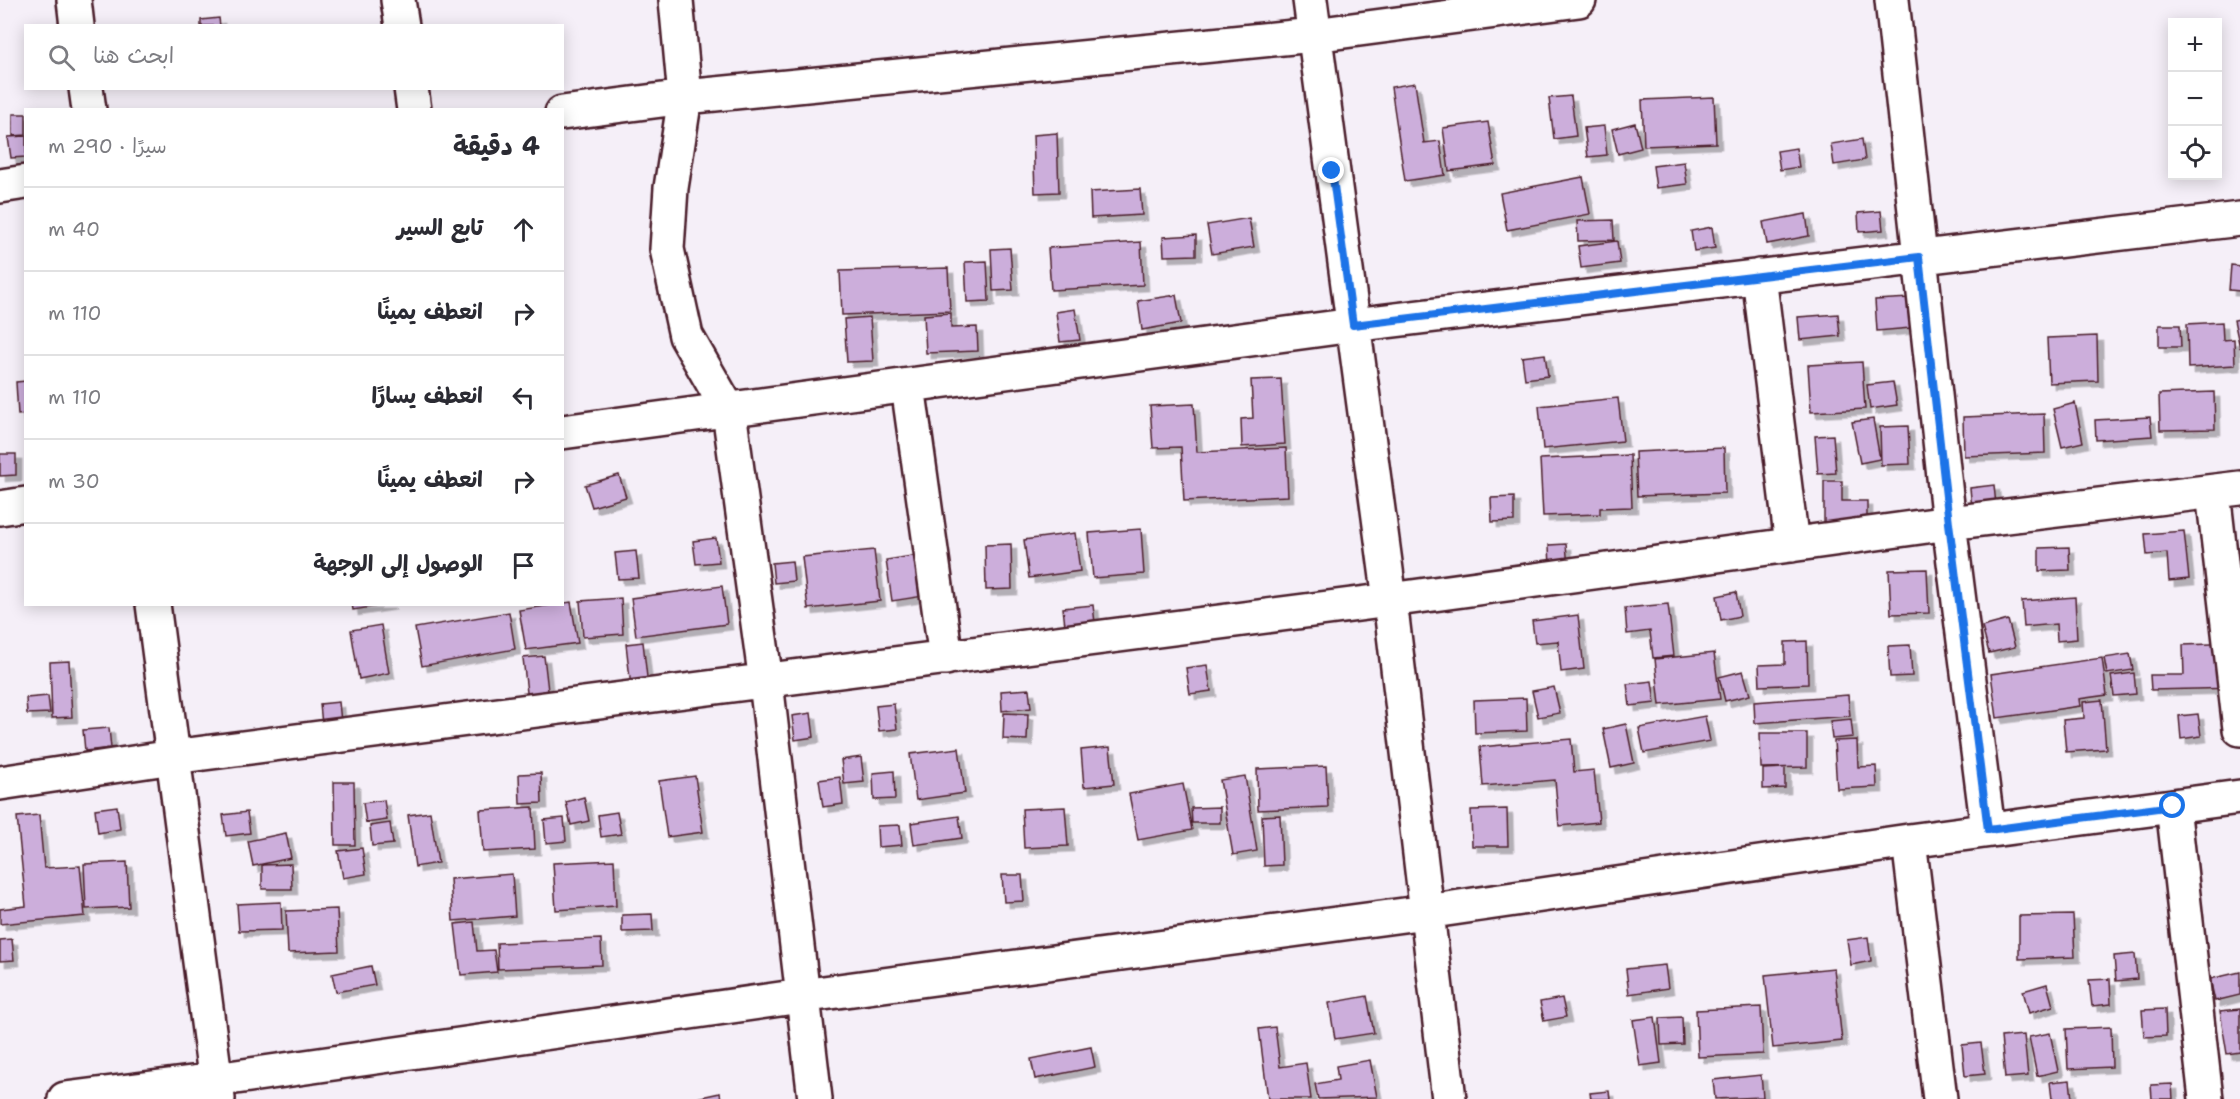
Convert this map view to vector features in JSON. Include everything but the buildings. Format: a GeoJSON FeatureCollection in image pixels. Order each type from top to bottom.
{"type":"FeatureCollection","features":[{"type":"Feature","properties":{"kind":"street"},"geometry":{"type":"LineString","coordinates":[[74,0],[77,24]]}},
{"type":"Feature","properties":{"kind":"street"},"geometry":{"type":"LineString","coordinates":[[398,0],[402,24]]}},
{"type":"Feature","properties":{"kind":"street"},"geometry":{"type":"LineString","coordinates":[[676,0],[685,97],[671,188],[668,249],[686,336],[729,411],[766,682],[801,996],[815,1099]]}},
{"type":"Feature","properties":{"kind":"street"},"geometry":{"type":"LineString","coordinates":[[1310,0],[1390,600],[1449,1099]]}},
{"type":"Feature","properties":{"kind":"street"},"geometry":{"type":"LineString","coordinates":[[564,113],[685,97],[1314,35],[1580,0]]}},
{"type":"Feature","properties":{"kind":"street"},"geometry":{"type":"LineString","coordinates":[[1892,0],[1949,523],[1988,830]]}},
{"type":"Feature","properties":{"kind":"street"},"geometry":{"type":"LineString","coordinates":[[86,90],[88,108]]}},
{"type":"Feature","properties":{"kind":"street"},"geometry":{"type":"LineString","coordinates":[[411,90],[414,108]]}},
{"type":"Feature","properties":{"kind":"street"},"geometry":{"type":"LineString","coordinates":[[0,186],[24,182]]}},
{"type":"Feature","properties":{"kind":"street"},"geometry":{"type":"LineString","coordinates":[[564,432],[1353,325],[2240,219]]}},
{"type":"Feature","properties":{"kind":"street"},"geometry":{"type":"LineString","coordinates":[[1759,276],[1792,545]]}},
{"type":"Feature","properties":{"kind":"street"},"geometry":{"type":"LineString","coordinates":[[908,386],[946,658]]}},
{"type":"Feature","properties":{"kind":"street"},"geometry":{"type":"LineString","coordinates":[[0,783],[173,757],[1390,600],[1949,523],[2227,490],[2240,729]]}},
{"type":"Feature","properties":{"kind":"street"},"geometry":{"type":"LineString","coordinates":[[0,508],[24,504]]}},
{"type":"Feature","properties":{"kind":"street"},"geometry":{"type":"LineString","coordinates":[[153,606],[217,1090]]}},
{"type":"Feature","properties":{"kind":"street"},"geometry":{"type":"LineString","coordinates":[[64,1099],[217,1090],[801,996],[1426,912],[1909,841],[2240,797]]}},
{"type":"Feature","properties":{"kind":"street"},"geometry":{"type":"LineString","coordinates":[[2173,806],[2206,1099]]}},
{"type":"Feature","properties":{"kind":"street"},"geometry":{"type":"LineString","coordinates":[[1909,841],[1940,1099]]}},
{"type":"Feature","properties":{"kind":"route"},"geometry":{"type":"LineString","coordinates":[[1332,171],[1353,325],[1919,257],[1949,523],[1988,830],[2173,806]]}}]}
